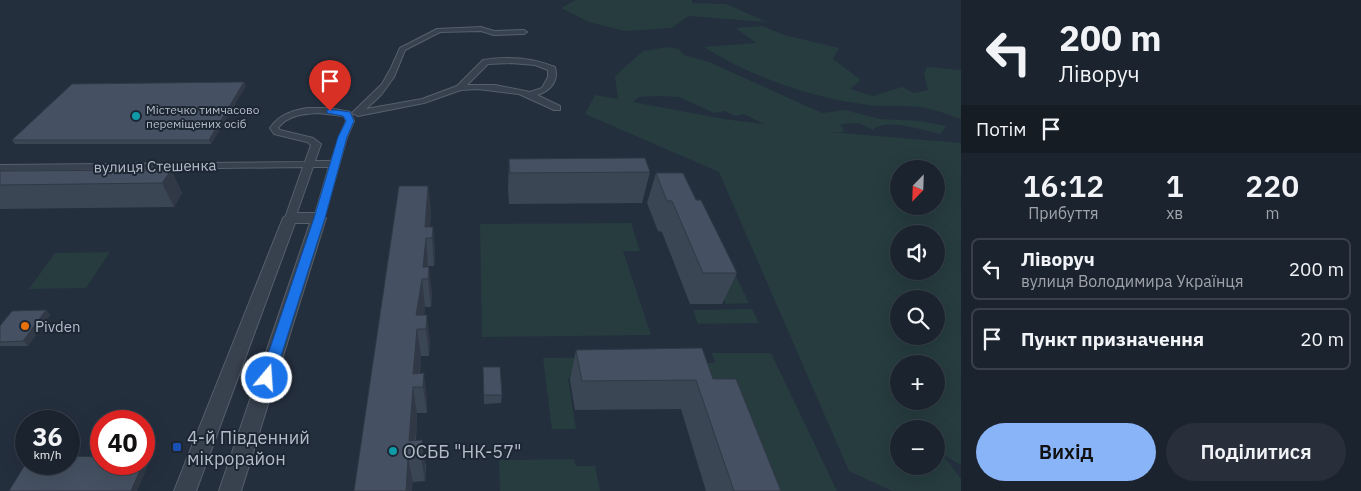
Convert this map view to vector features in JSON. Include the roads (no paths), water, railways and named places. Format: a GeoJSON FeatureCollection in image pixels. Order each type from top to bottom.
{"type":"FeatureCollection","features":[{"type":"Feature","properties":{"kind":"street"},"geometry":{"type":"LineString","coordinates":[[230,491],[351,114],[377,97],[399,61],[402,49],[439,30],[481,28],[494,33],[524,32]]}},
{"type":"Feature","properties":{"kind":"street"},"geometry":{"type":"LineString","coordinates":[[460,88],[486,62],[526,61],[541,64],[552,69],[552,77],[545,90],[530,95]]}},
{"type":"Feature","properties":{"kind":"street"},"geometry":{"type":"LineString","coordinates":[[185,491],[290,218],[316,144],[310,140],[277,132],[274,128],[277,122],[283,116],[300,112],[339,112],[351,114],[430,100],[460,88],[482,86],[512,89],[557,108]]}},
{"type":"Feature","properties":{"kind":"street","name":"вулиця Стешенка"},"geometry":{"type":"LineString","coordinates":[[0,168],[336,164]]}},
{"type":"Feature","properties":{"kind":"street"},"geometry":{"type":"LineString","coordinates":[[290,218],[319,218]]}},
{"type":"Feature","properties":{"kind":"place","name":"Містечко тимчасово переміщених осіб"},"geometry":{"type":"Point","coordinates":[136,116]}},
{"type":"Feature","properties":{"kind":"place","name":"Pivden"},"geometry":{"type":"Point","coordinates":[25,326]}},
{"type":"Feature","properties":{"kind":"place","name":"4-й Південний мікрорайон"},"geometry":{"type":"Point","coordinates":[177,447]}},
{"type":"Feature","properties":{"kind":"place","name":"ОСББ \"НК-57\""},"geometry":{"type":"Point","coordinates":[393,451]}}]}
